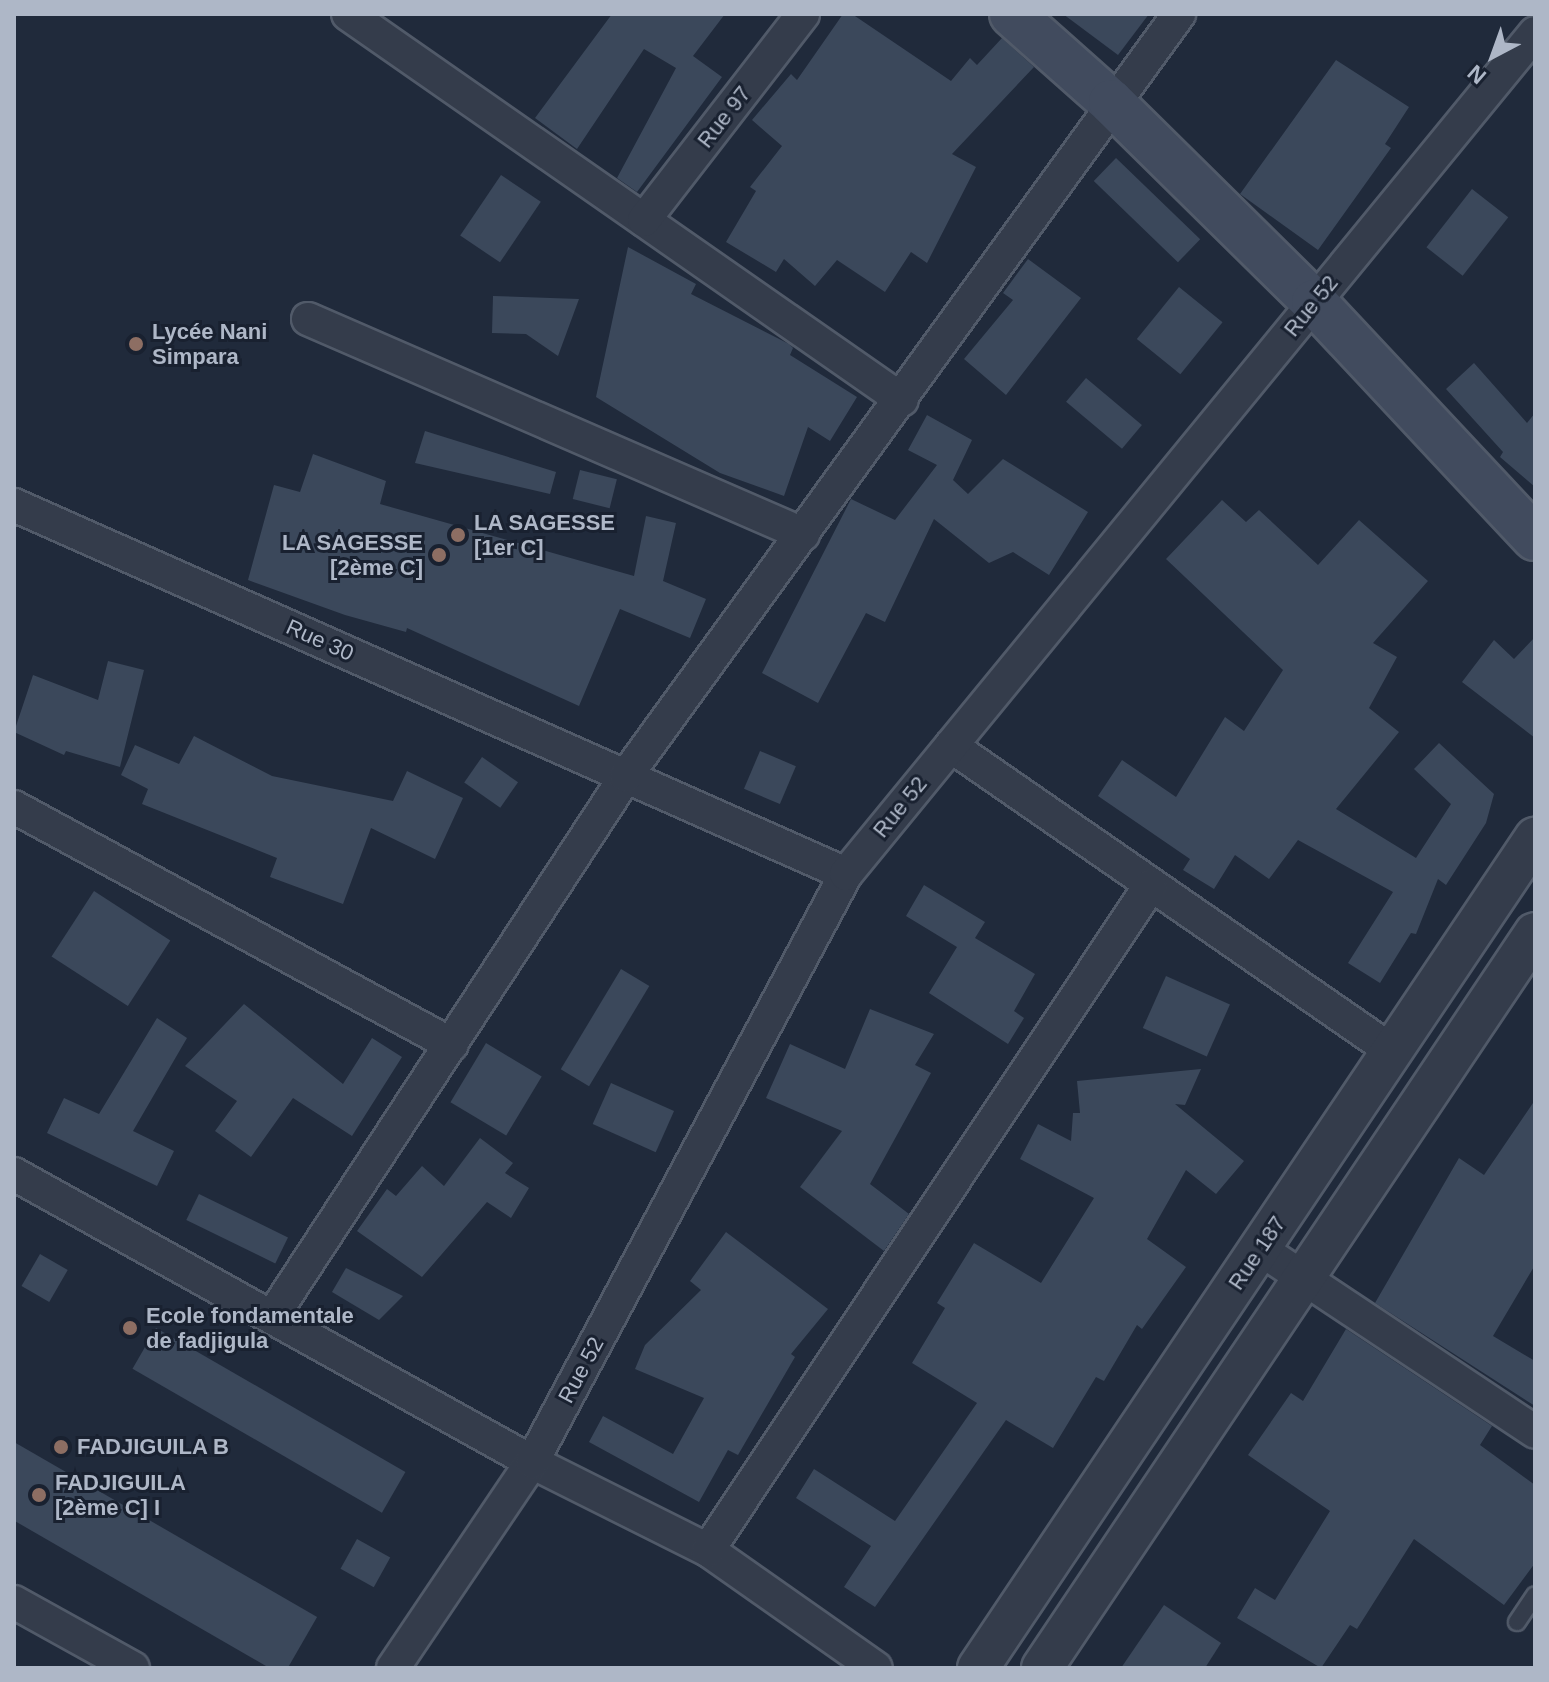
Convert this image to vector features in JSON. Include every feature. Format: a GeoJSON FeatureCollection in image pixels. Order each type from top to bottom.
{"type":"FeatureCollection","features":[{"type":"Feature","properties":{"kind":"main road"},"geometry":{"type":"LineString","coordinates":[[1012,14],[1111,102],[1314,302],[1535,538]]}},
{"type":"Feature","properties":{"kind":"street"},"geometry":{"type":"LineString","coordinates":[[348,14],[902,400]]}},
{"type":"Feature","properties":{"kind":"street","name":"Rue 97"},"geometry":{"type":"LineString","coordinates":[[644,220],[803,14]]}},
{"type":"Feature","properties":{"kind":"street"},"geometry":{"type":"LineString","coordinates":[[272,1317],[626,776],[902,400],[1111,102],[1179,14]]}},
{"type":"Feature","properties":{"kind":"street","name":"Rue 52"},"geometry":{"type":"LineString","coordinates":[[393,1668],[532,1462],[846,874],[1535,33]]}},
{"type":"Feature","properties":{"kind":"street"},"geometry":{"type":"LineString","coordinates":[[308,319],[803,534]]}},
{"type":"Feature","properties":{"kind":"street","name":"Rue 30"},"geometry":{"type":"LineString","coordinates":[[14,505],[846,874]]}},
{"type":"Feature","properties":{"kind":"street"},"geometry":{"type":"LineString","coordinates":[[951,746],[1392,1051]]}},
{"type":"Feature","properties":{"kind":"street"},"geometry":{"type":"LineString","coordinates":[[14,807],[452,1045]]}},
{"type":"Feature","properties":{"kind":"street","name":"Rue 187"},"geometry":{"type":"LineString","coordinates":[[978,1668],[1535,838]]}},
{"type":"Feature","properties":{"kind":"street"},"geometry":{"type":"LineString","coordinates":[[708,1550],[1150,886]]}},
{"type":"Feature","properties":{"kind":"street"},"geometry":{"type":"LineString","coordinates":[[1042,1668],[1535,933]]}},
{"type":"Feature","properties":{"kind":"street"},"geometry":{"type":"LineString","coordinates":[[14,1174],[532,1462],[708,1550],[876,1668]]}},
{"type":"Feature","properties":{"kind":"street"},"geometry":{"type":"LineString","coordinates":[[1260,1249],[1535,1432]]}},
{"type":"Feature","properties":{"kind":"street"},"geometry":{"type":"LineString","coordinates":[[14,1602],[122,1665]]}},
{"type":"Feature","properties":{"kind":"lane"},"geometry":{"type":"LineString","coordinates":[[1517,1622],[1535,1595]]}},
{"type":"Feature","properties":{"kind":"building"},"geometry":{"type":"Polygon","coordinates":[[[612,14],[725,14],[693,56],[722,77],[637,192],[617,178],[676,68],[644,49],[577,149],[535,118],[612,14]]]}},
{"type":"Feature","properties":{"kind":"building"},"geometry":{"type":"Polygon","coordinates":[[[843,14],[852,14],[951,81],[970,58],[977,65],[1002,38],[1034,67],[952,154],[976,167],[927,263],[911,252],[885,292],[837,260],[815,286],[784,259],[776,272],[726,242],[756,191],[750,187],[782,146],[752,120],[791,74],[797,80],[843,14]]]}},
{"type":"Feature","properties":{"kind":"building"},"geometry":{"type":"Polygon","coordinates":[[[1063,14],[1149,14],[1118,55],[1063,14]]]}},
{"type":"Feature","properties":{"kind":"building"},"geometry":{"type":"Polygon","coordinates":[[[1336,60],[1409,107],[1385,144],[1391,148],[1318,250],[1240,194],[1336,60]]]}},
{"type":"Feature","properties":{"kind":"building"},"geometry":{"type":"Polygon","coordinates":[[[1116,158],[1200,239],[1178,262],[1094,181],[1116,158]]]}},
{"type":"Feature","properties":{"kind":"building"},"geometry":{"type":"Polygon","coordinates":[[[501,175],[541,202],[500,262],[460,236],[501,175]]]}},
{"type":"Feature","properties":{"kind":"building"},"geometry":{"type":"Polygon","coordinates":[[[1472,189],[1508,217],[1463,276],[1426,247],[1472,189]]]}},
{"type":"Feature","properties":{"kind":"building"},"geometry":{"type":"Polygon","coordinates":[[[628,247],[696,284],[691,294],[789,344],[793,348],[790,355],[857,397],[830,441],[808,427],[784,496],[720,473],[596,397],[628,247]]]}},
{"type":"Feature","properties":{"kind":"building"},"geometry":{"type":"Polygon","coordinates":[[[1028,259],[1081,298],[1006,395],[964,359],[1013,300],[1003,293],[1028,259]]]}},
{"type":"Feature","properties":{"kind":"building"},"geometry":{"type":"Polygon","coordinates":[[[1179,287],[1223,322],[1180,374],[1137,339],[1179,287]]]}},
{"type":"Feature","properties":{"kind":"building"},"geometry":{"type":"Polygon","coordinates":[[[493,296],[579,299],[558,356],[526,334],[492,333],[493,296]]]}},
{"type":"Feature","properties":{"kind":"building"},"geometry":{"type":"Polygon","coordinates":[[[1474,363],[1527,423],[1535,413],[1535,487],[1500,457],[1503,452],[1446,389],[1474,363]]]}},
{"type":"Feature","properties":{"kind":"building"},"geometry":{"type":"Polygon","coordinates":[[[1086,378],[1142,425],[1122,449],[1066,402],[1086,378]]]}},
{"type":"Feature","properties":{"kind":"building"},"geometry":{"type":"Polygon","coordinates":[[[927,415],[972,440],[953,480],[968,494],[1003,459],[1088,512],[1049,575],[1013,552],[989,563],[934,519],[885,622],[866,613],[818,703],[762,673],[851,499],[895,520],[937,465],[908,450],[927,415]]]}},
{"type":"Feature","properties":{"kind":"building"},"geometry":{"type":"Polygon","coordinates":[[[425,431],[556,472],[550,494],[415,463],[425,431]]]}},
{"type":"Feature","properties":{"kind":"building"},"geometry":{"type":"Polygon","coordinates":[[[313,454],[386,481],[380,504],[634,576],[646,516],[676,523],[663,581],[706,599],[690,638],[620,609],[579,706],[407,628],[406,632],[345,615],[248,580],[274,485],[300,492],[313,454]]]}},
{"type":"Feature","properties":{"kind":"building"},"geometry":{"type":"Polygon","coordinates":[[[580,470],[617,479],[610,508],[573,499],[580,470]]]}},
{"type":"Feature","properties":{"kind":"building"},"geometry":{"type":"Polygon","coordinates":[[[1222,500],[1246,522],[1259,510],[1318,565],[1359,520],[1428,581],[1373,643],[1397,657],[1369,708],[1399,732],[1336,809],[1416,858],[1451,804],[1414,769],[1439,743],[1494,794],[1486,823],[1446,885],[1438,879],[1416,934],[1411,933],[1380,983],[1348,963],[1393,892],[1298,840],[1269,879],[1235,855],[1214,889],[1183,870],[1190,859],[1098,796],[1122,760],[1176,797],[1225,717],[1244,731],[1283,670],[1166,559],[1222,500]]]}},
{"type":"Feature","properties":{"kind":"building"},"geometry":{"type":"Polygon","coordinates":[[[1535,637],[1535,738],[1462,682],[1494,640],[1514,659],[1535,637]]]}},
{"type":"Feature","properties":{"kind":"building"},"geometry":{"type":"Polygon","coordinates":[[[108,661],[144,670],[120,767],[66,751],[64,755],[14,732],[33,675],[98,700],[108,661]]]}},
{"type":"Feature","properties":{"kind":"building"},"geometry":{"type":"Polygon","coordinates":[[[194,736],[272,776],[393,801],[407,771],[463,798],[435,859],[371,828],[343,904],[270,877],[277,858],[142,804],[148,789],[121,775],[135,745],[179,764],[194,736]]]}},
{"type":"Feature","properties":{"kind":"building"},"geometry":{"type":"Polygon","coordinates":[[[760,751],[796,766],[780,804],[744,789],[760,751]]]}},
{"type":"Feature","properties":{"kind":"building"},"geometry":{"type":"Polygon","coordinates":[[[482,757],[518,782],[500,808],[464,782],[482,757]]]}},
{"type":"Feature","properties":{"kind":"building"},"geometry":{"type":"Polygon","coordinates":[[[924,885],[985,922],[975,938],[1035,974],[1014,1011],[1024,1018],[1008,1044],[929,993],[957,947],[906,916],[924,885]]]}},
{"type":"Feature","properties":{"kind":"building"},"geometry":{"type":"Polygon","coordinates":[[[94,891],[170,941],[128,1006],[52,956],[94,891]]]}},
{"type":"Feature","properties":{"kind":"building"},"geometry":{"type":"Polygon","coordinates":[[[621,969],[649,986],[589,1086],[561,1069],[621,969]]]}},
{"type":"Feature","properties":{"kind":"building"},"geometry":{"type":"Polygon","coordinates":[[[1166,976],[1230,1004],[1207,1057],[1143,1028],[1166,976]]]}},
{"type":"Feature","properties":{"kind":"building"},"geometry":{"type":"Polygon","coordinates":[[[244,1004],[343,1084],[372,1038],[402,1057],[352,1136],[293,1098],[251,1157],[215,1131],[237,1101],[185,1066],[244,1004]]]}},
{"type":"Feature","properties":{"kind":"building"},"geometry":{"type":"Polygon","coordinates":[[[870,1009],[934,1034],[915,1065],[931,1073],[870,1184],[909,1214],[884,1251],[800,1187],[842,1131],[766,1098],[790,1044],[845,1069],[870,1009]]]}},
{"type":"Feature","properties":{"kind":"building"},"geometry":{"type":"Polygon","coordinates":[[[157,1018],[187,1038],[133,1131],[174,1151],[157,1186],[47,1133],[64,1098],[99,1114],[157,1018]]]}},
{"type":"Feature","properties":{"kind":"building"},"geometry":{"type":"Polygon","coordinates":[[[486,1043],[542,1076],[506,1136],[450,1102],[486,1043]]]}},
{"type":"Feature","properties":{"kind":"building"},"geometry":{"type":"Polygon","coordinates":[[[1201,1069],[1185,1105],[1175,1104],[1244,1161],[1216,1194],[1186,1170],[1147,1239],[1186,1267],[1142,1329],[1137,1325],[1104,1381],[1096,1377],[1053,1448],[1006,1420],[875,1607],[844,1587],[871,1546],[796,1498],[814,1469],[895,1521],[977,1403],[912,1363],[945,1308],[937,1303],[974,1243],[1041,1283],[1094,1198],[1020,1159],[1038,1124],[1071,1141],[1073,1113],[1080,1113],[1077,1081],[1201,1069]]]}},
{"type":"Feature","properties":{"kind":"building"},"geometry":{"type":"Polygon","coordinates":[[[611,1083],[674,1111],[656,1152],[593,1124],[611,1083]]]}},
{"type":"Feature","properties":{"kind":"building"},"geometry":{"type":"Polygon","coordinates":[[[1535,1100],[1535,1265],[1493,1336],[1535,1361],[1535,1406],[1375,1303],[1459,1158],[1484,1175],[1535,1100]]]}},
{"type":"Feature","properties":{"kind":"building"},"geometry":{"type":"Polygon","coordinates":[[[480,1138],[513,1163],[505,1173],[529,1188],[511,1218],[487,1202],[422,1277],[357,1231],[387,1189],[396,1196],[422,1166],[444,1186],[480,1138]]]}},
{"type":"Feature","properties":{"kind":"building"},"geometry":{"type":"Polygon","coordinates":[[[199,1194],[288,1237],[275,1263],[186,1220],[199,1194]]]}},
{"type":"Feature","properties":{"kind":"building"},"geometry":{"type":"Polygon","coordinates":[[[726,1232],[828,1309],[791,1354],[795,1357],[738,1455],[728,1450],[699,1502],[589,1442],[603,1416],[673,1454],[704,1398],[635,1369],[645,1345],[701,1290],[690,1281],[726,1232]]]}},
{"type":"Feature","properties":{"kind":"building"},"geometry":{"type":"Polygon","coordinates":[[[40,1254],[68,1270],[49,1302],[22,1286],[40,1254]]]}},
{"type":"Feature","properties":{"kind":"building"},"geometry":{"type":"Polygon","coordinates":[[[346,1268],[403,1296],[379,1320],[332,1292],[346,1268]]]}},
{"type":"Feature","properties":{"kind":"building"},"geometry":{"type":"Polygon","coordinates":[[[156,1328],[405,1472],[382,1513],[132,1369],[156,1328]]]}},
{"type":"Feature","properties":{"kind":"building"},"geometry":{"type":"Polygon","coordinates":[[[1346,1329],[1492,1426],[1480,1445],[1535,1485],[1535,1563],[1504,1605],[1414,1539],[1357,1629],[1350,1625],[1321,1668],[1237,1618],[1255,1588],[1275,1600],[1330,1511],[1248,1455],[1291,1393],[1303,1401],[1346,1329]]]}},
{"type":"Feature","properties":{"kind":"building"},"geometry":{"type":"Polygon","coordinates":[[[14,1442],[317,1617],[288,1668],[269,1668],[14,1521],[14,1442]]]}},
{"type":"Feature","properties":{"kind":"building"},"geometry":{"type":"Polygon","coordinates":[[[357,1539],[390,1557],[374,1587],[341,1569],[357,1539]]]}},
{"type":"Feature","properties":{"kind":"building"},"geometry":{"type":"Polygon","coordinates":[[[1164,1605],[1221,1643],[1205,1668],[1121,1668],[1164,1605]]]}},
{"type":"Feature","properties":{"kind":"place","name":"Lycée Nani Simpara"},"geometry":{"type":"Point","coordinates":[136,344]}},
{"type":"Feature","properties":{"kind":"place","name":"LA SAGESSE [1er C]"},"geometry":{"type":"Point","coordinates":[458,535]}},
{"type":"Feature","properties":{"kind":"place","name":"LA SAGESSE [2ème C]"},"geometry":{"type":"Point","coordinates":[439,555]}},
{"type":"Feature","properties":{"kind":"place","name":"Ecole fondamentale de fadjigula"},"geometry":{"type":"Point","coordinates":[130,1328]}},
{"type":"Feature","properties":{"kind":"place","name":"FADJIGUILA B"},"geometry":{"type":"Point","coordinates":[61,1447]}},
{"type":"Feature","properties":{"kind":"place","name":"FADJIGUILA [2ème C] I"},"geometry":{"type":"Point","coordinates":[39,1495]}}]}
